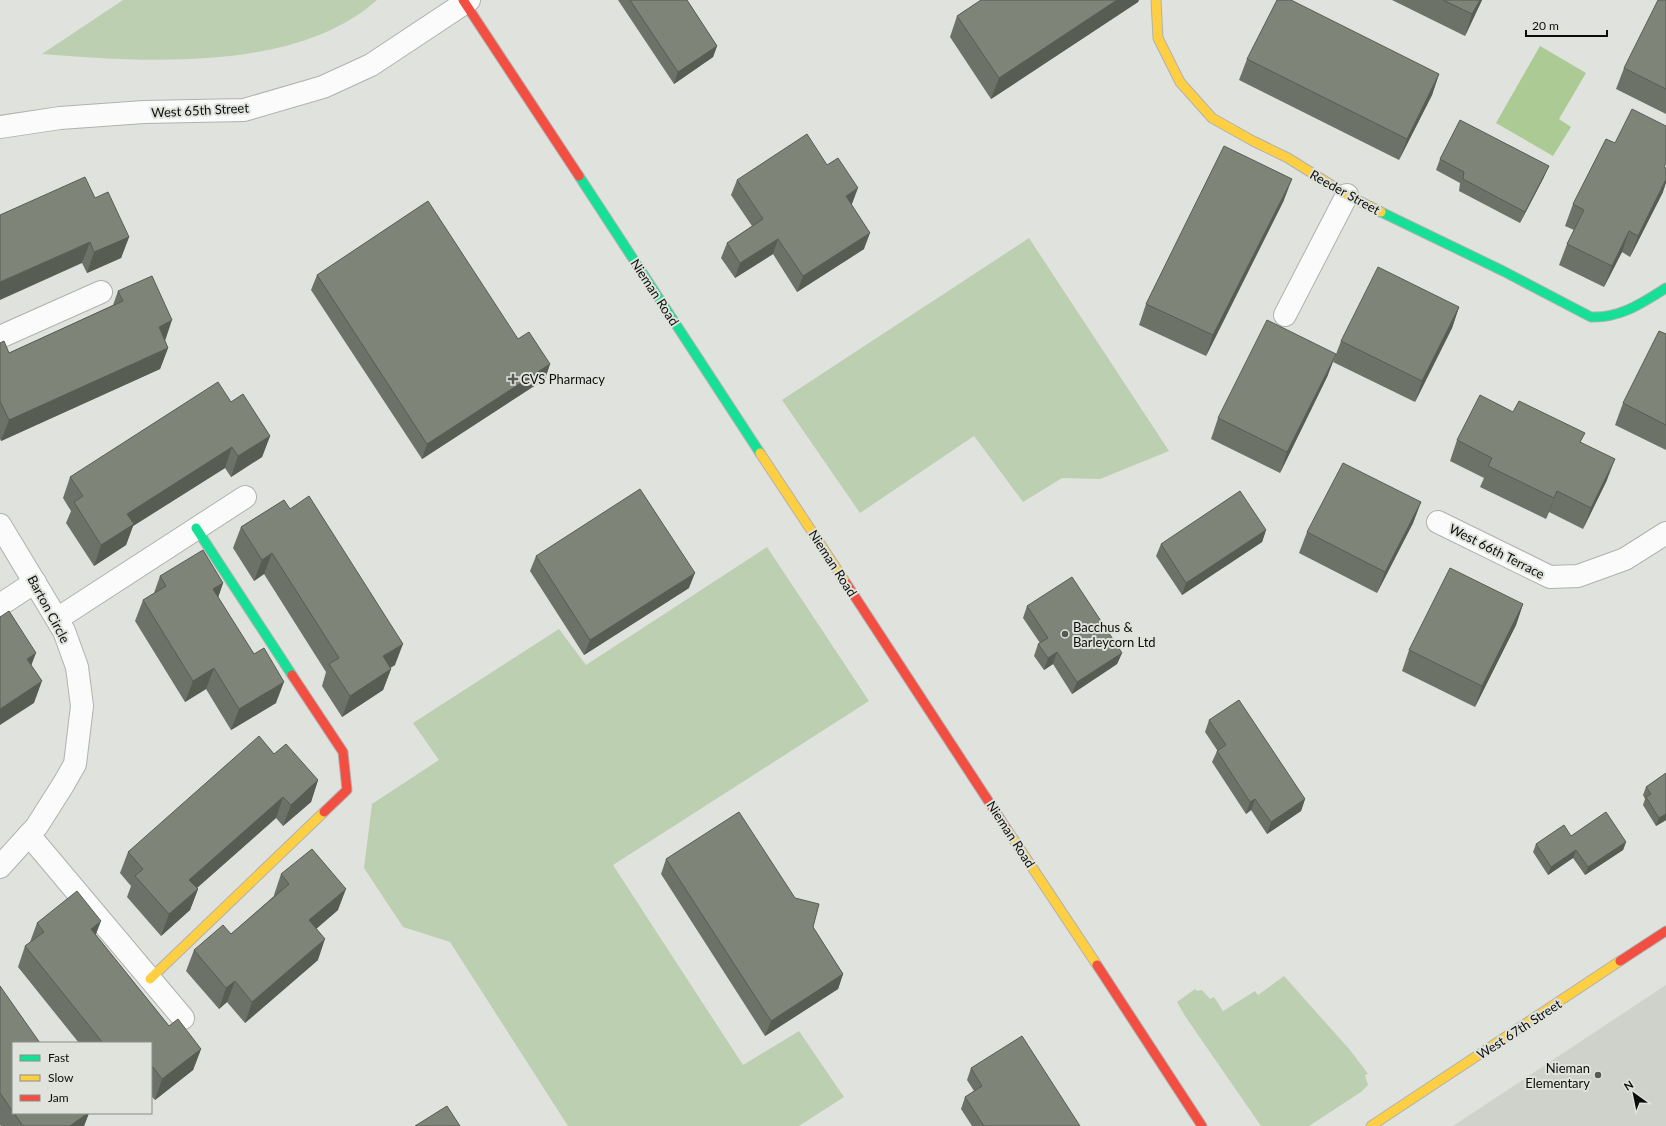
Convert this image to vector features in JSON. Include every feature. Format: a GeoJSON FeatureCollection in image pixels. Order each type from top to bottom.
{"type":"FeatureCollection","features":[{"type":"Feature","properties":{"kind":"street","name":"Reeder Street"},"geometry":{"type":"LineString","coordinates":[[1156,0],[1158,38],[1180,82],[1212,118],[1253,141],[1288,158],[1347,195],[1503,271],[1591,317],[1603,319],[1622,314],[1666,288]]}},
{"type":"Feature","properties":{"kind":"street","name":"West 65th Street"},"geometry":{"type":"LineString","coordinates":[[0,127],[60,118],[144,112],[244,110],[323,87],[370,65],[466,1]]}},
{"type":"Feature","properties":{"kind":"street","name":"Nieman Road"},"geometry":{"type":"LineString","coordinates":[[466,1],[1202,1126]]}},
{"type":"Feature","properties":{"kind":"street"},"geometry":{"type":"LineString","coordinates":[[1285,315],[1347,195]]}},
{"type":"Feature","properties":{"kind":"street"},"geometry":{"type":"LineString","coordinates":[[0,337],[100,292]]}},
{"type":"Feature","properties":{"kind":"street"},"geometry":{"type":"LineString","coordinates":[[57,619],[245,497]]}},
{"type":"Feature","properties":{"kind":"street","name":"West 66th Terrace"},"geometry":{"type":"LineString","coordinates":[[1438,522],[1550,577],[1578,576],[1625,559],[1666,533]]}},
{"type":"Feature","properties":{"kind":"street","name":"Barton Circle"},"geometry":{"type":"LineString","coordinates":[[0,525],[64,631],[76,667],[82,706],[76,756],[74,764],[63,786],[36,826],[0,867]]}},
{"type":"Feature","properties":{"kind":"street"},"geometry":{"type":"LineString","coordinates":[[150,979],[347,790],[343,752],[196,528]]}},
{"type":"Feature","properties":{"kind":"street"},"geometry":{"type":"LineString","coordinates":[[0,605],[35,582]]}},
{"type":"Feature","properties":{"kind":"street"},"geometry":{"type":"LineString","coordinates":[[29,834],[183,1018]]}},
{"type":"Feature","properties":{"kind":"street","name":"West 67th Street"},"geometry":{"type":"LineString","coordinates":[[1371,1126],[1666,931]]}},
{"type":"Feature","properties":{"kind":"shaded area"},"geometry":{"type":"Polygon","coordinates":[[[123,0],[377,0],[343,24],[304,40],[262,51],[217,57],[171,60],[42,54],[123,0]]]}},
{"type":"Feature","properties":{"kind":"shaded area"},"geometry":{"type":"Polygon","coordinates":[[[1540,46],[1586,73],[1559,119],[1571,127],[1553,156],[1496,123],[1540,46]]]}},
{"type":"Feature","properties":{"kind":"shaded area"},"geometry":{"type":"Polygon","coordinates":[[[1029,238],[1169,451],[1100,479],[1062,478],[1023,502],[974,436],[860,513],[782,400],[1029,238]]]}},
{"type":"Feature","properties":{"kind":"shaded area"},"geometry":{"type":"Polygon","coordinates":[[[767,547],[869,701],[613,865],[743,1065],[799,1031],[844,1097],[799,1126],[568,1126],[450,942],[403,927],[364,868],[372,804],[439,760],[413,723],[559,629],[586,665],[767,547]]]}},
{"type":"Feature","properties":{"kind":"shaded area"},"geometry":{"type":"Polygon","coordinates":[[[1284,976],[1350,1050],[1368,1074],[1365,1075],[1368,1085],[1361,1092],[1309,1126],[1261,1126],[1185,1016],[1177,1002],[1195,989],[1197,991],[1202,990],[1210,999],[1214,997],[1223,1011],[1255,991],[1258,995],[1284,976]]]}},
{"type":"Feature","properties":{"kind":"shaded area","name":"Nieman Elementary"},"geometry":{"type":"Polygon","coordinates":[[[1666,985],[1666,1126],[1453,1126],[1607,1024],[1666,985]]]}},
{"type":"Feature","properties":{"kind":"building"},"geometry":{"type":"Polygon","coordinates":[[[630,0],[687,0],[717,46],[678,72],[630,0]]]}},
{"type":"Feature","properties":{"kind":"building"},"geometry":{"type":"Polygon","coordinates":[[[981,0],[1117,0],[999,78],[957,16],[981,0]]]}},
{"type":"Feature","properties":{"kind":"building"},"geometry":{"type":"Polygon","coordinates":[[[1277,0],[1291,0],[1439,74],[1407,139],[1247,59],[1277,0]]]}},
{"type":"Feature","properties":{"kind":"building"},"geometry":{"type":"Polygon","coordinates":[[[1443,0],[1480,0],[1472,14],[1443,0]]]}},
{"type":"Feature","properties":{"kind":"building"},"geometry":{"type":"Polygon","coordinates":[[[1658,0],[1666,0],[1666,89],[1624,68],[1658,0]]]}},
{"type":"Feature","properties":{"kind":"building"},"geometry":{"type":"Polygon","coordinates":[[[1632,109],[1666,126],[1666,163],[1664,167],[1666,168],[1666,179],[1638,236],[1629,231],[1612,266],[1567,244],[1584,210],[1573,204],[1606,139],[1615,143],[1632,109]]]}},
{"type":"Feature","properties":{"kind":"building"},"geometry":{"type":"Polygon","coordinates":[[[1460,120],[1549,166],[1525,212],[1463,179],[1464,172],[1440,159],[1460,120]]]}},
{"type":"Feature","properties":{"kind":"building"},"geometry":{"type":"Polygon","coordinates":[[[807,134],[827,165],[838,158],[858,188],[846,196],[870,233],[803,276],[778,239],[740,263],[727,243],[763,219],[737,180],[807,134]]]}},
{"type":"Feature","properties":{"kind":"building"},"geometry":{"type":"Polygon","coordinates":[[[1224,146],[1292,179],[1213,335],[1146,304],[1224,146]]]}},
{"type":"Feature","properties":{"kind":"building"},"geometry":{"type":"Polygon","coordinates":[[[85,177],[95,198],[108,192],[129,237],[94,252],[90,242],[0,282],[0,215],[85,177]]]}},
{"type":"Feature","properties":{"kind":"building","name":"CVS Pharmacy"},"geometry":{"type":"Polygon","coordinates":[[[428,201],[518,339],[529,332],[550,364],[427,444],[317,275],[428,201]]]}},
{"type":"Feature","properties":{"kind":"building"},"geometry":{"type":"Polygon","coordinates":[[[1378,267],[1459,307],[1422,381],[1341,341],[1378,267]]]}},
{"type":"Feature","properties":{"kind":"building"},"geometry":{"type":"Polygon","coordinates":[[[152,276],[172,320],[159,327],[168,348],[9,420],[0,401],[0,343],[4,341],[9,353],[123,301],[118,291],[152,276]]]}},
{"type":"Feature","properties":{"kind":"building"},"geometry":{"type":"Polygon","coordinates":[[[1267,320],[1336,354],[1287,452],[1218,418],[1267,320]]]}},
{"type":"Feature","properties":{"kind":"building"},"geometry":{"type":"Polygon","coordinates":[[[1659,331],[1666,334],[1666,425],[1623,403],[1659,331]]]}},
{"type":"Feature","properties":{"kind":"building"},"geometry":{"type":"Polygon","coordinates":[[[218,382],[231,402],[243,394],[270,436],[238,456],[232,447],[127,514],[134,524],[101,545],[74,502],[83,496],[70,477],[218,382]]]}},
{"type":"Feature","properties":{"kind":"building"},"geometry":{"type":"Polygon","coordinates":[[[1480,395],[1513,412],[1519,401],[1585,433],[1580,442],[1615,459],[1591,508],[1557,491],[1554,498],[1488,466],[1492,458],[1457,440],[1480,395]]]}},
{"type":"Feature","properties":{"kind":"building"},"geometry":{"type":"Polygon","coordinates":[[[1343,463],[1421,502],[1385,572],[1307,532],[1343,463]]]}},
{"type":"Feature","properties":{"kind":"building"},"geometry":{"type":"Polygon","coordinates":[[[640,489],[695,573],[590,640],[536,556],[640,489]]]}},
{"type":"Feature","properties":{"kind":"building"},"geometry":{"type":"Polygon","coordinates":[[[1240,491],[1266,530],[1186,583],[1161,544],[1240,491]]]}},
{"type":"Feature","properties":{"kind":"building"},"geometry":{"type":"Polygon","coordinates":[[[309,496],[403,644],[383,656],[391,669],[350,696],[329,664],[339,658],[272,553],[262,560],[241,527],[284,500],[290,509],[309,496]]]}},
{"type":"Feature","properties":{"kind":"building"},"geometry":{"type":"Polygon","coordinates":[[[203,550],[223,583],[213,589],[254,654],[264,648],[284,682],[239,709],[214,668],[193,681],[143,600],[166,586],[160,576],[203,550]]]}},
{"type":"Feature","properties":{"kind":"building"},"geometry":{"type":"Polygon","coordinates":[[[1450,568],[1523,604],[1482,686],[1409,650],[1450,568]]]}},
{"type":"Feature","properties":{"kind":"building","name":"Bacchus & Barleycorn Ltd"},"geometry":{"type":"Polygon","coordinates":[[[1072,577],[1122,653],[1077,682],[1057,652],[1048,658],[1038,644],[1048,638],[1027,606],[1072,577]]]}},
{"type":"Feature","properties":{"kind":"building"},"geometry":{"type":"Polygon","coordinates":[[[9,611],[36,653],[27,659],[42,681],[0,709],[0,617],[9,611]]]}},
{"type":"Feature","properties":{"kind":"building"},"geometry":{"type":"Polygon","coordinates":[[[1239,700],[1305,799],[1271,822],[1255,799],[1250,802],[1217,751],[1226,745],[1209,720],[1239,700]]]}},
{"type":"Feature","properties":{"kind":"building"},"geometry":{"type":"Polygon","coordinates":[[[259,736],[274,754],[286,744],[318,780],[291,805],[283,797],[189,880],[198,889],[169,914],[135,876],[143,869],[128,852],[259,736]]]}},
{"type":"Feature","properties":{"kind":"building"},"geometry":{"type":"Polygon","coordinates":[[[1666,773],[1666,814],[1659,818],[1646,797],[1651,794],[1646,787],[1666,773]]]}},
{"type":"Feature","properties":{"kind":"building"},"geometry":{"type":"Polygon","coordinates":[[[739,812],[795,898],[819,904],[813,927],[843,974],[771,1021],[666,859],[739,812]]]}},
{"type":"Feature","properties":{"kind":"building"},"geometry":{"type":"Polygon","coordinates":[[[1606,812],[1626,842],[1588,867],[1576,850],[1551,867],[1536,844],[1564,825],[1571,836],[1606,812]]]}},
{"type":"Feature","properties":{"kind":"building"},"geometry":{"type":"Polygon","coordinates":[[[312,849],[346,889],[309,920],[325,939],[252,1002],[235,981],[226,988],[194,950],[223,925],[231,934],[289,884],[281,874],[312,849]]]}},
{"type":"Feature","properties":{"kind":"building"},"geometry":{"type":"Polygon","coordinates":[[[77,891],[101,921],[91,929],[169,1026],[178,1019],[201,1049],[162,1079],[153,1067],[152,1068],[152,1042],[102,1042],[25,946],[44,932],[37,923],[77,891]]]}},
{"type":"Feature","properties":{"kind":"building"},"geometry":{"type":"Polygon","coordinates":[[[0,986],[39,1042],[12,1042],[12,1111],[0,1093],[0,986]]]}},
{"type":"Feature","properties":{"kind":"building"},"geometry":{"type":"Polygon","coordinates":[[[1022,1036],[1080,1126],[984,1126],[965,1097],[982,1086],[971,1068],[1022,1036]]]}},
{"type":"Feature","properties":{"kind":"building"},"geometry":{"type":"Polygon","coordinates":[[[447,1106],[460,1126],[415,1126],[447,1106]]]}},
{"type":"Feature","properties":{"kind":"building"},"geometry":{"type":"Polygon","coordinates":[[[15,1114],[87,1114],[70,1126],[23,1126],[15,1114]]]}},
{"type":"Feature","properties":{"kind":"traffic: fast"},"geometry":{"type":"LineString","coordinates":[[579,176],[760,453]]}},
{"type":"Feature","properties":{"kind":"traffic: fast"},"geometry":{"type":"LineString","coordinates":[[1381,212],[1503,271],[1591,317],[1602,317],[1622,312],[1640,304],[1666,288]]}},
{"type":"Feature","properties":{"kind":"traffic: fast"},"geometry":{"type":"LineString","coordinates":[[196,528],[292,675]]}},
{"type":"Feature","properties":{"kind":"traffic: slow"},"geometry":{"type":"LineString","coordinates":[[1156,0],[1158,38],[1180,82],[1212,118],[1253,141],[1288,158],[1347,195],[1381,212]]}},
{"type":"Feature","properties":{"kind":"traffic: slow"},"geometry":{"type":"LineString","coordinates":[[760,453],[846,583]]}},
{"type":"Feature","properties":{"kind":"traffic: slow"},"geometry":{"type":"LineString","coordinates":[[150,979],[324,812]]}},
{"type":"Feature","properties":{"kind":"traffic: slow"},"geometry":{"type":"LineString","coordinates":[[1006,828],[1097,965]]}},
{"type":"Feature","properties":{"kind":"traffic: slow"},"geometry":{"type":"LineString","coordinates":[[1371,1126],[1620,961]]}},
{"type":"Feature","properties":{"kind":"traffic: jam"},"geometry":{"type":"LineString","coordinates":[[463,0],[579,176]]}},
{"type":"Feature","properties":{"kind":"traffic: jam"},"geometry":{"type":"LineString","coordinates":[[846,583],[1006,828]]}},
{"type":"Feature","properties":{"kind":"traffic: jam"},"geometry":{"type":"LineString","coordinates":[[292,675],[343,752],[347,790],[324,812]]}},
{"type":"Feature","properties":{"kind":"traffic: jam"},"geometry":{"type":"LineString","coordinates":[[1620,961],[1666,931]]}},
{"type":"Feature","properties":{"kind":"traffic: jam"},"geometry":{"type":"LineString","coordinates":[[1097,965],[1202,1126]]}},
{"type":"Feature","properties":{"kind":"place","name":"CVS Pharmacy"},"geometry":{"type":"Point","coordinates":[513,379]}},
{"type":"Feature","properties":{"kind":"place","name":"Bacchus & Barleycorn Ltd"},"geometry":{"type":"Point","coordinates":[1065,634]}},
{"type":"Feature","properties":{"kind":"place","name":"Nieman Elementary"},"geometry":{"type":"Point","coordinates":[1598,1075]}}]}
